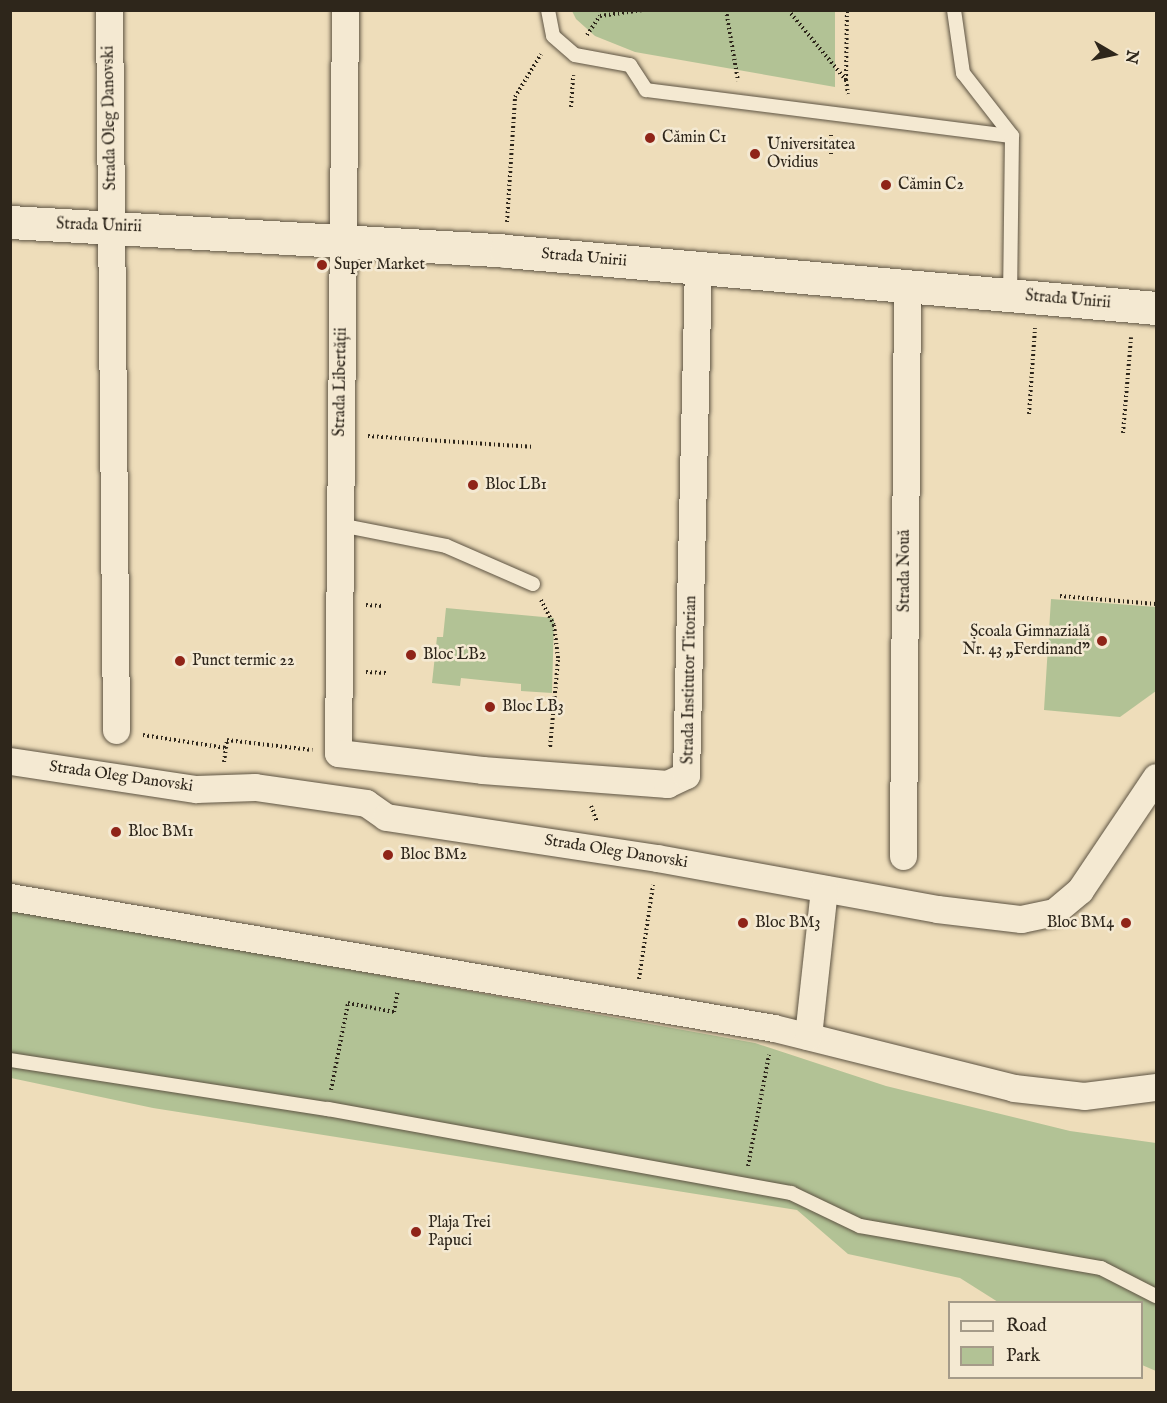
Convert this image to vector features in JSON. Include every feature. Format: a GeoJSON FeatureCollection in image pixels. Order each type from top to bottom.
{"type":"FeatureCollection","features":[{"type":"Feature","properties":{"kind":"street","name":"Strada Oleg Danovski"},"geometry":{"type":"LineString","coordinates":[[109,10],[116,730]]}},
{"type":"Feature","properties":{"kind":"street","name":"Strada Libertății"},"geometry":{"type":"LineString","coordinates":[[338,753],[345,10]]}},
{"type":"Feature","properties":{"kind":"street","name":"Strada Unirii"},"geometry":{"type":"LineString","coordinates":[[10,222],[111,225],[343,240],[698,267],[1145,307]]}},
{"type":"Feature","properties":{"kind":"street","name":"Strada Institutor Titorian"},"geometry":{"type":"LineString","coordinates":[[338,753],[548,776],[667,784],[687,776],[698,267]]}},
{"type":"Feature","properties":{"kind":"street","name":"Strada Nouă"},"geometry":{"type":"LineString","coordinates":[[903,856],[908,287]]}},
{"type":"Feature","properties":{"kind":"street","name":"Strada Oleg Danovski"},"geometry":{"type":"LineString","coordinates":[[10,760],[196,789],[255,787],[366,803],[386,817],[609,850],[824,889],[1021,919],[1054,912],[1080,890],[1156,777]]}},
{"type":"Feature","properties":{"kind":"street"},"geometry":{"type":"LineString","coordinates":[[808,1036],[824,889]]}},
{"type":"Feature","properties":{"kind":"street"},"geometry":{"type":"LineString","coordinates":[[10,897],[774,1028],[1014,1088],[1084,1096],[1156,1087]]}},
{"type":"Feature","properties":{"kind":"lane"},"geometry":{"type":"LineString","coordinates":[[548,10],[553,36],[575,55],[630,65],[646,90],[1012,136]]}},
{"type":"Feature","properties":{"kind":"lane"},"geometry":{"type":"LineString","coordinates":[[954,10],[963,73],[1012,136],[1023,296]]}},
{"type":"Feature","properties":{"kind":"lane"},"geometry":{"type":"LineString","coordinates":[[340,525],[446,546],[533,584]]}},
{"type":"Feature","properties":{"kind":"lane"},"geometry":{"type":"LineString","coordinates":[[10,1060],[328,1108],[791,1193],[860,1226],[1101,1268],[1156,1296]]}},
{"type":"Feature","properties":{"kind":"path"},"geometry":{"type":"LineString","coordinates":[[571,107],[575,55],[600,16],[643,10]]}},
{"type":"Feature","properties":{"kind":"path"},"geometry":{"type":"LineString","coordinates":[[726,10],[742,102]]}},
{"type":"Feature","properties":{"kind":"path"},"geometry":{"type":"LineString","coordinates":[[788,10],[846,80]]}},
{"type":"Feature","properties":{"kind":"path"},"geometry":{"type":"LineString","coordinates":[[847,10],[846,80],[851,115]]}},
{"type":"Feature","properties":{"kind":"path"},"geometry":{"type":"LineString","coordinates":[[507,226],[515,97],[553,36]]}},
{"type":"Feature","properties":{"kind":"path"},"geometry":{"type":"LineString","coordinates":[[1023,296],[1029,414]]}},
{"type":"Feature","properties":{"kind":"path"},"geometry":{"type":"LineString","coordinates":[[1123,433],[1145,307]]}},
{"type":"Feature","properties":{"kind":"path"},"geometry":{"type":"LineString","coordinates":[[341,434],[532,447]]}},
{"type":"Feature","properties":{"kind":"path"},"geometry":{"type":"LineString","coordinates":[[533,584],[554,625],[558,660],[548,776]]}},
{"type":"Feature","properties":{"kind":"path"},"geometry":{"type":"LineString","coordinates":[[1060,596],[1156,604]]}},
{"type":"Feature","properties":{"kind":"path"},"geometry":{"type":"LineString","coordinates":[[116,730],[226,748],[227,740],[338,753]]}},
{"type":"Feature","properties":{"kind":"path"},"geometry":{"type":"LineString","coordinates":[[579,778],[609,850]]}},
{"type":"Feature","properties":{"kind":"path"},"geometry":{"type":"LineString","coordinates":[[636,1003],[657,858]]}},
{"type":"Feature","properties":{"kind":"path"},"geometry":{"type":"LineString","coordinates":[[328,1108],[348,1003],[394,1012],[403,966]]}},
{"type":"Feature","properties":{"kind":"path"},"geometry":{"type":"LineString","coordinates":[[745,1186],[774,1028]]}},
{"type":"Feature","properties":{"kind":"green space"},"geometry":{"type":"Polygon","coordinates":[[[572,11],[835,11],[835,87],[635,52],[595,36],[576,19],[572,11]]]}},
{"type":"Feature","properties":{"kind":"green space"},"geometry":{"type":"Polygon","coordinates":[[[1051,599],[1156,607],[1156,691],[1120,717],[1044,710],[1051,599]]]}},
{"type":"Feature","properties":{"kind":"green space"},"geometry":{"type":"Polygon","coordinates":[[[446,608],[554,618],[552,693],[521,691],[521,684],[461,678],[460,686],[432,683],[437,637],[443,637],[446,608]]]}},
{"type":"Feature","properties":{"kind":"green space"},"geometry":{"type":"Polygon","coordinates":[[[10,908],[755,1043],[886,1086],[1070,1131],[1156,1143],[1156,1371],[1143,1365],[1143,1301],[996,1301],[960,1278],[848,1254],[797,1210],[153,1108],[11,1078],[10,908]]]}},
{"type":"Feature","properties":{"kind":"place","name":"Cămin C1"},"geometry":{"type":"Point","coordinates":[650,138]}},
{"type":"Feature","properties":{"kind":"place","name":"Universitatea Ovidius"},"geometry":{"type":"Point","coordinates":[755,154]}},
{"type":"Feature","properties":{"kind":"place","name":"Cămin C2"},"geometry":{"type":"Point","coordinates":[886,185]}},
{"type":"Feature","properties":{"kind":"place","name":"Super Market"},"geometry":{"type":"Point","coordinates":[322,265]}},
{"type":"Feature","properties":{"kind":"place","name":"Bloc LB1"},"geometry":{"type":"Point","coordinates":[473,485]}},
{"type":"Feature","properties":{"kind":"place","name":"Școala Gimnazială Nr. 43 „Ferdinand”"},"geometry":{"type":"Point","coordinates":[1102,641]}},
{"type":"Feature","properties":{"kind":"place","name":"Bloc LB2"},"geometry":{"type":"Point","coordinates":[411,655]}},
{"type":"Feature","properties":{"kind":"place","name":"Punct termic 22"},"geometry":{"type":"Point","coordinates":[180,661]}},
{"type":"Feature","properties":{"kind":"place","name":"Bloc LB3"},"geometry":{"type":"Point","coordinates":[490,707]}},
{"type":"Feature","properties":{"kind":"place","name":"Bloc BM1"},"geometry":{"type":"Point","coordinates":[116,832]}},
{"type":"Feature","properties":{"kind":"place","name":"Bloc BM2"},"geometry":{"type":"Point","coordinates":[388,855]}},
{"type":"Feature","properties":{"kind":"place","name":"Bloc BM3"},"geometry":{"type":"Point","coordinates":[743,923]}},
{"type":"Feature","properties":{"kind":"place","name":"Bloc BM4"},"geometry":{"type":"Point","coordinates":[1126,923]}},
{"type":"Feature","properties":{"kind":"place","name":"Plaja Trei Papuci"},"geometry":{"type":"Point","coordinates":[416,1232]}}]}
